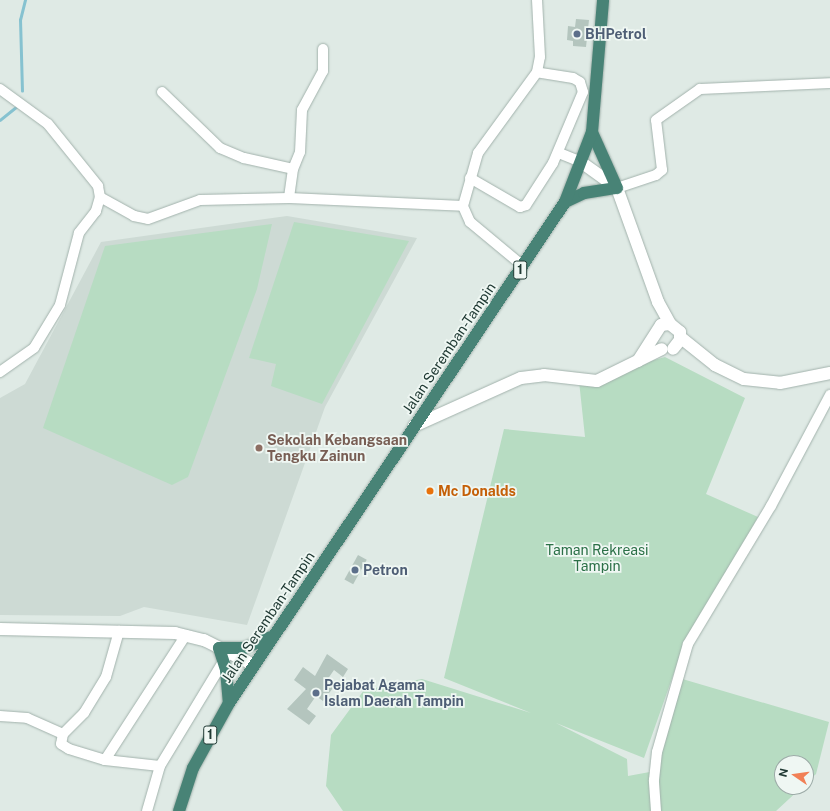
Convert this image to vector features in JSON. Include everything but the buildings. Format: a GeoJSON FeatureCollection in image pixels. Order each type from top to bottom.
{"type":"FeatureCollection","features":[{"type":"Feature","properties":{"kind":"highway","name":"Jalan Seremban-Tampin"},"geometry":{"type":"LineString","coordinates":[[179,811],[193,768],[229,703],[251,668],[565,202],[582,162],[592,132],[604,0]]}},
{"type":"Feature","properties":{"kind":"highway"},"geometry":{"type":"LineString","coordinates":[[565,202],[584,193],[616,188],[592,132]]}},
{"type":"Feature","properties":{"kind":"highway"},"geometry":{"type":"LineString","coordinates":[[229,703],[225,654],[272,637]]}},
{"type":"Feature","properties":{"kind":"street"},"geometry":{"type":"LineString","coordinates":[[523,266],[470,222],[463,206],[478,153],[537,72],[540,57],[537,0]]}},
{"type":"Feature","properties":{"kind":"street"},"geometry":{"type":"LineString","coordinates":[[289,198],[293,169],[300,152],[304,103],[323,71],[323,49]]}},
{"type":"Feature","properties":{"kind":"street"},"geometry":{"type":"LineString","coordinates":[[470,178],[512,204],[526,205],[559,153],[583,92],[580,82],[573,78],[537,72]]}},
{"type":"Feature","properties":{"kind":"street"},"geometry":{"type":"LineString","coordinates":[[616,188],[656,176],[662,170],[656,120],[700,89],[830,83]]}},
{"type":"Feature","properties":{"kind":"street"},"geometry":{"type":"LineString","coordinates":[[0,89],[48,124],[98,186],[100,197],[96,211],[79,233],[60,305],[34,348],[0,372]]}},
{"type":"Feature","properties":{"kind":"street"},"geometry":{"type":"LineString","coordinates":[[162,92],[220,148],[244,158],[293,169]]}},
{"type":"Feature","properties":{"kind":"street"},"geometry":{"type":"LineString","coordinates":[[559,153],[582,162],[616,188],[658,302],[670,324],[678,328],[680,336],[696,352],[722,369],[763,383],[830,373]]}},
{"type":"Feature","properties":{"kind":"street"},"geometry":{"type":"LineString","coordinates":[[100,197],[134,216],[148,219],[200,200],[289,198],[463,206]]}},
{"type":"Feature","properties":{"kind":"street"},"geometry":{"type":"LineString","coordinates":[[637,362],[655,332],[658,302]]}},
{"type":"Feature","properties":{"kind":"street"},"geometry":{"type":"LineString","coordinates":[[655,332],[670,324]]}},
{"type":"Feature","properties":{"kind":"street"},"geometry":{"type":"LineString","coordinates":[[655,332],[667,349],[696,352]]}},
{"type":"Feature","properties":{"kind":"street"},"geometry":{"type":"LineString","coordinates":[[414,426],[522,378],[544,375],[597,381],[667,349],[680,336]]}},
{"type":"Feature","properties":{"kind":"street"},"geometry":{"type":"LineString","coordinates":[[656,811],[654,780],[657,752],[688,644],[771,506],[830,395]]}},
{"type":"Feature","properties":{"kind":"street"},"geometry":{"type":"LineString","coordinates":[[0,628],[118,631],[186,636],[225,654],[232,660],[251,668]]}},
{"type":"Feature","properties":{"kind":"street"},"geometry":{"type":"LineString","coordinates":[[62,739],[84,713],[106,677],[118,631]]}},
{"type":"Feature","properties":{"kind":"street"},"geometry":{"type":"LineString","coordinates":[[105,760],[186,636]]}},
{"type":"Feature","properties":{"kind":"street"},"geometry":{"type":"LineString","coordinates":[[147,811],[160,766],[225,654]]}},
{"type":"Feature","properties":{"kind":"street"},"geometry":{"type":"LineString","coordinates":[[0,716],[27,718],[62,739],[105,760],[160,766]]}},
{"type":"Feature","properties":{"kind":"shaded area"},"geometry":{"type":"Polygon","coordinates":[[[287,216],[417,238],[325,407],[247,625],[144,607],[120,616],[0,615],[0,398],[25,384],[101,242],[287,216]]]}},
{"type":"Feature","properties":{"kind":"green space"},"geometry":{"type":"Polygon","coordinates":[[[294,222],[409,241],[322,404],[271,386],[276,364],[249,358],[294,222]]]}},
{"type":"Feature","properties":{"kind":"green space"},"geometry":{"type":"Polygon","coordinates":[[[272,224],[257,289],[188,477],[172,485],[43,428],[105,246],[272,224]]]}},
{"type":"Feature","properties":{"kind":"green space","name":"Taman Rekreasi Tampin"},"geometry":{"type":"Polygon","coordinates":[[[665,357],[745,398],[706,494],[758,517],[676,667],[644,758],[556,723],[627,759],[628,776],[655,771],[656,811],[343,811],[326,786],[331,735],[364,690],[422,679],[531,713],[444,678],[504,429],[585,437],[579,381],[665,357]]]}},
{"type":"Feature","properties":{"kind":"green space"},"geometry":{"type":"Polygon","coordinates":[[[679,678],[829,722],[816,774],[814,776],[814,755],[774,755],[774,795],[793,795],[776,811],[660,811],[657,774],[679,678]]]}},
{"type":"Feature","properties":{"kind":"waterway"},"geometry":{"type":"LineString","coordinates":[[22,91],[20,20],[25,0]]}},
{"type":"Feature","properties":{"kind":"waterway"},"geometry":{"type":"LineString","coordinates":[[0,120],[17,106]]}},
{"type":"Feature","properties":{"kind":"place","name":"BHPetrol"},"geometry":{"type":"Point","coordinates":[577,34]}},
{"type":"Feature","properties":{"kind":"place","name":"Sekolah Kebangsaan Tengku Zainun"},"geometry":{"type":"Point","coordinates":[259,448]}},
{"type":"Feature","properties":{"kind":"place","name":"Mc Donalds"},"geometry":{"type":"Point","coordinates":[430,491]}},
{"type":"Feature","properties":{"kind":"place","name":"Petron"},"geometry":{"type":"Point","coordinates":[355,570]}},
{"type":"Feature","properties":{"kind":"place","name":"Pejabat Agama Islam Daerah Tampin"},"geometry":{"type":"Point","coordinates":[316,693]}}]}
